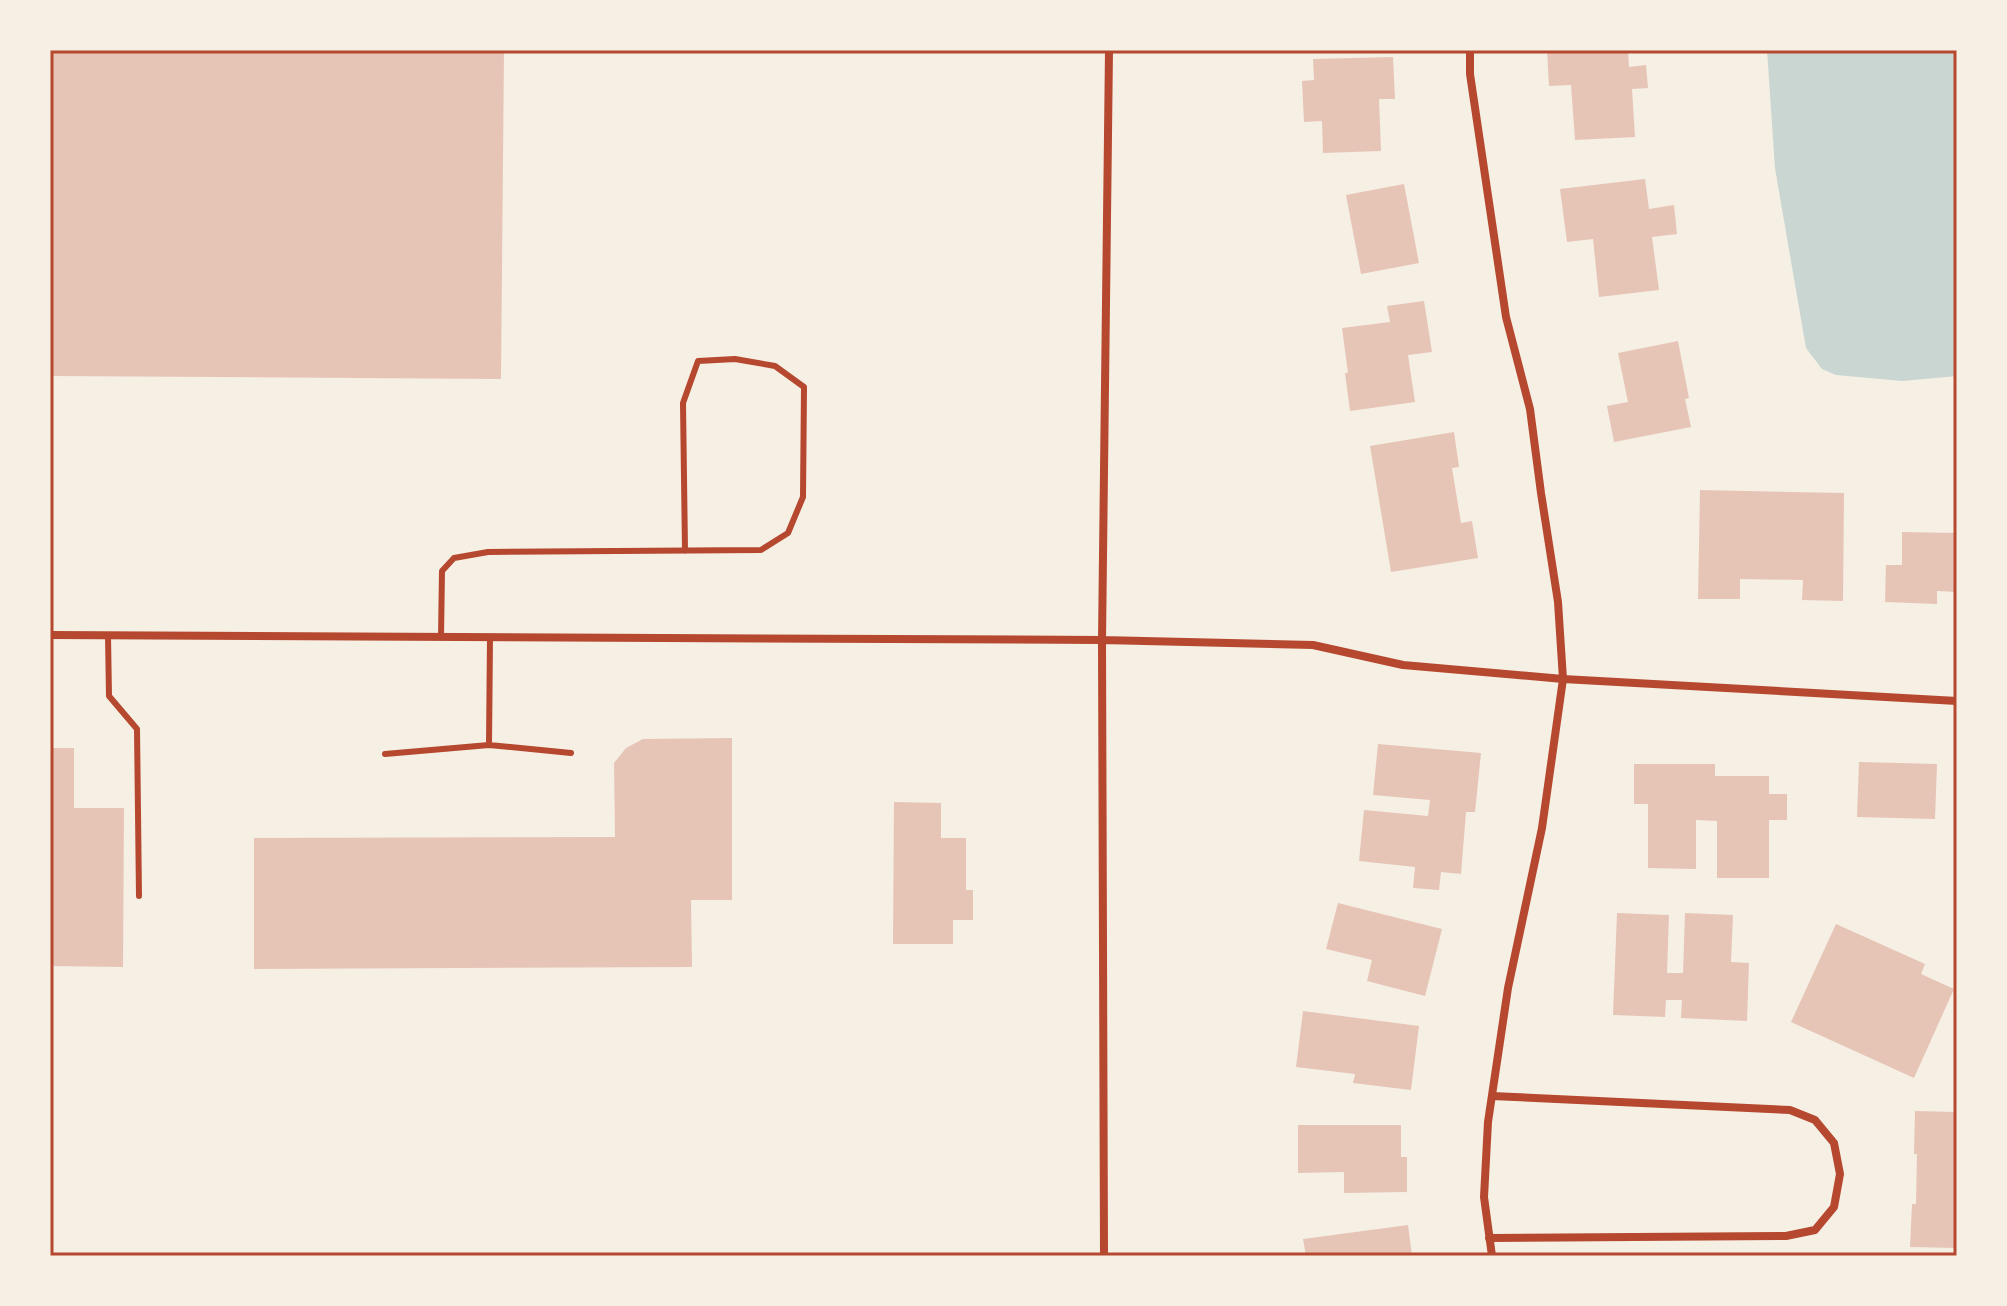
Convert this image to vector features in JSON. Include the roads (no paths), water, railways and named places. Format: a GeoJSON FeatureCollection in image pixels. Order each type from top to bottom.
{"type":"FeatureCollection","features":[{"type":"Feature","properties":{"kind":"street"},"geometry":{"type":"LineString","coordinates":[[1104,1256],[1102,640],[1109,50]]}},
{"type":"Feature","properties":{"kind":"street"},"geometry":{"type":"LineString","coordinates":[[1470,50],[1470,74],[1506,317],[1530,409],[1558,602],[1563,679],[1542,828],[1508,988],[1488,1122],[1484,1197],[1492,1256]]}},
{"type":"Feature","properties":{"kind":"street"},"geometry":{"type":"LineString","coordinates":[[50,635],[1102,640],[1313,645],[1403,665],[1563,679],[1957,701]]}},
{"type":"Feature","properties":{"kind":"street"},"geometry":{"type":"LineString","coordinates":[[1489,1238],[1786,1236],[1815,1230],[1834,1207],[1840,1174],[1834,1143],[1815,1120],[1790,1110],[1492,1096]]}},
{"type":"Feature","properties":{"kind":"lane"},"geometry":{"type":"LineString","coordinates":[[441,637],[442,571],[454,558],[488,552],[685,551],[761,550],[788,533],[803,497],[804,387],[775,366],[735,359],[698,361],[683,403],[685,551]]}},
{"type":"Feature","properties":{"kind":"lane"},"geometry":{"type":"LineString","coordinates":[[108,636],[109,696],[137,729],[139,896]]}},
{"type":"Feature","properties":{"kind":"lane"},"geometry":{"type":"LineString","coordinates":[[489,745],[490,637]]}},
{"type":"Feature","properties":{"kind":"lane"},"geometry":{"type":"LineString","coordinates":[[385,754],[489,745],[571,753]]}}]}
